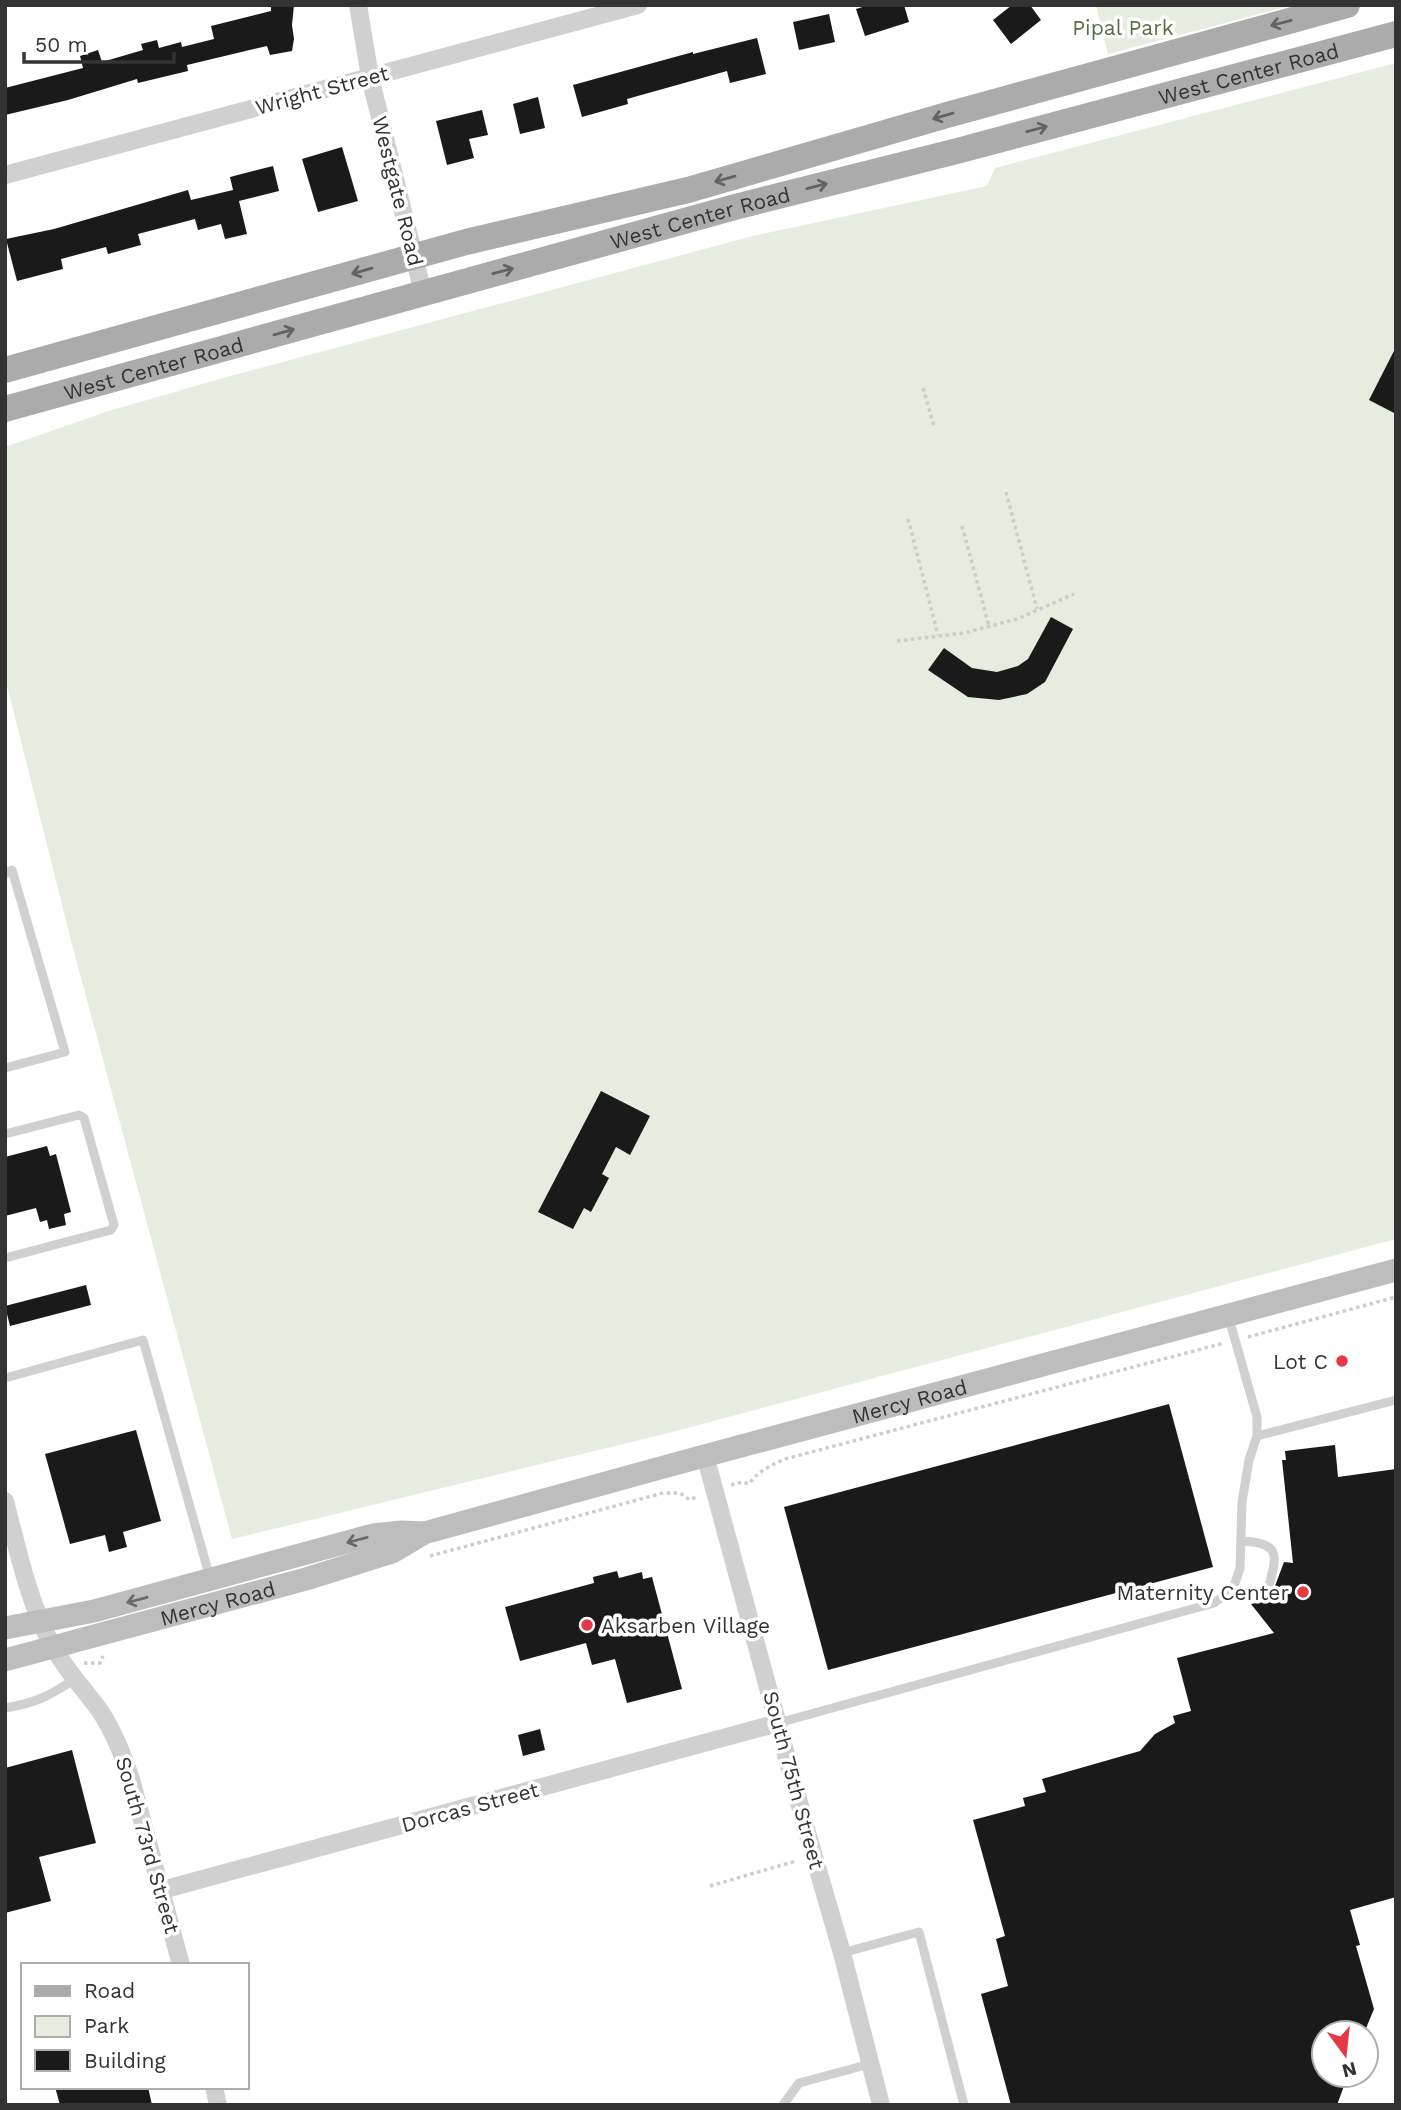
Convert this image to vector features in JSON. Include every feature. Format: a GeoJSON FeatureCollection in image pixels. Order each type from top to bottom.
{"type":"FeatureCollection","features":[{"type":"Feature","properties":{"kind":"main road","name":"West Center Road"},"geometry":{"type":"LineString","coordinates":[[5,370],[413,256],[688,190],[947,115],[1347,5]]}},
{"type":"Feature","properties":{"kind":"main road","name":"West Center Road"},"geometry":{"type":"LineString","coordinates":[[5,409],[735,207],[1396,34]]}},
{"type":"Feature","properties":{"kind":"main road","name":"Mercy Road"},"geometry":{"type":"LineString","coordinates":[[5,1660],[318,1576],[392,1552],[424,1533],[1396,1270]]}},
{"type":"Feature","properties":{"kind":"main road","name":"Mercy Road"},"geometry":{"type":"LineString","coordinates":[[5,1628],[94,1611],[373,1535],[424,1533]]}},
{"type":"Feature","properties":{"kind":"street","name":"Westgate Road"},"geometry":{"type":"LineString","coordinates":[[358,5],[370,77],[423,293]]}},
{"type":"Feature","properties":{"kind":"street","name":"Wright Street"},"geometry":{"type":"LineString","coordinates":[[5,176],[638,5]]}},
{"type":"Feature","properties":{"kind":"street","name":"South 75th Street"},"geometry":{"type":"LineString","coordinates":[[705,1455],[881,2105]]}},
{"type":"Feature","properties":{"kind":"street","name":"South 73rd Street"},"geometry":{"type":"LineString","coordinates":[[5,1501],[40,1622],[53,1647],[101,1713],[121,1749],[180,1963]]}},
{"type":"Feature","properties":{"kind":"street","name":"Dorcas Street"},"geometry":{"type":"LineString","coordinates":[[162,1890],[778,1723]]}},
{"type":"Feature","properties":{"kind":"lane"},"geometry":{"type":"LineString","coordinates":[[5,874],[12,870],[65,1052],[5,1068]]}},
{"type":"Feature","properties":{"kind":"lane"},"geometry":{"type":"LineString","coordinates":[[5,1135],[79,1115],[85,1118],[114,1225],[111,1230],[5,1258]]}},
{"type":"Feature","properties":{"kind":"lane"},"geometry":{"type":"LineString","coordinates":[[778,1723],[1214,1603],[1233,1589],[1240,1569],[1244,1492],[1249,1460],[1257,1436],[1257,1417],[1228,1315]]}},
{"type":"Feature","properties":{"kind":"lane"},"geometry":{"type":"LineString","coordinates":[[5,1378],[143,1340],[211,1580]]}},
{"type":"Feature","properties":{"kind":"lane"},"geometry":{"type":"LineString","coordinates":[[1257,1436],[1396,1400]]}},
{"type":"Feature","properties":{"kind":"lane"},"geometry":{"type":"LineString","coordinates":[[1233,1589],[1256,1596],[1268,1589],[1275,1563],[1273,1552],[1262,1542],[1242,1541]]}},
{"type":"Feature","properties":{"kind":"lane"},"geometry":{"type":"LineString","coordinates":[[5,1708],[31,1704],[75,1679]]}},
{"type":"Feature","properties":{"kind":"lane"},"geometry":{"type":"LineString","coordinates":[[842,1953],[919,1933],[964,2105]]}},
{"type":"Feature","properties":{"kind":"lane"},"geometry":{"type":"LineString","coordinates":[[783,2105],[799,2083],[870,2064]]}},
{"type":"Feature","properties":{"kind":"path"},"geometry":{"type":"LineString","coordinates":[[923,388],[934,426]]}},
{"type":"Feature","properties":{"kind":"path"},"geometry":{"type":"LineString","coordinates":[[1006,492],[1037,609]]}},
{"type":"Feature","properties":{"kind":"path"},"geometry":{"type":"LineString","coordinates":[[908,519],[938,635]]}},
{"type":"Feature","properties":{"kind":"path"},"geometry":{"type":"LineString","coordinates":[[962,526],[989,626]]}},
{"type":"Feature","properties":{"kind":"path"},"geometry":{"type":"LineString","coordinates":[[898,641],[964,633],[1017,619],[1074,594]]}},
{"type":"Feature","properties":{"kind":"path"},"geometry":{"type":"LineString","coordinates":[[419,1559],[663,1493],[680,1493],[690,1500],[715,1489],[742,1482],[749,1484],[764,1469],[785,1459],[1396,1297]]}},
{"type":"Feature","properties":{"kind":"path"},"geometry":{"type":"LineString","coordinates":[[100,1663],[107,1650]]}},
{"type":"Feature","properties":{"kind":"path"},"geometry":{"type":"LineString","coordinates":[[710,1886],[814,1856]]}},
{"type":"Feature","properties":{"kind":"green space","name":"Pipal Park"},"geometry":{"type":"Polygon","coordinates":[[[1096,5],[1293,5],[1108,54],[1096,5]]]}},
{"type":"Feature","properties":{"kind":"green space"},"geometry":{"type":"Polygon","coordinates":[[[1396,63],[1396,1239],[672,1432],[232,1539],[70,937],[5,678],[5,447],[109,411],[223,378],[753,236],[987,186],[995,168],[1396,63]]]}},
{"type":"Feature","properties":{"kind":"building"},"geometry":{"type":"Polygon","coordinates":[[[271,5],[294,5],[292,51],[270,55],[267,46],[187,65],[188,71],[138,83],[137,79],[68,100],[5,115],[5,88],[83,68],[80,56],[98,50],[102,62],[143,50],[141,44],[157,40],[159,48],[181,42],[182,47],[214,39],[211,26],[271,11],[271,5]]]}},
{"type":"Feature","properties":{"kind":"building"},"geometry":{"type":"Polygon","coordinates":[[[869,5],[904,5],[909,22],[865,36],[856,9],[869,5]]]}},
{"type":"Feature","properties":{"kind":"building"},"geometry":{"type":"Polygon","coordinates":[[[1012,5],[1030,5],[1041,20],[1011,44],[993,20],[1012,5]]]}},
{"type":"Feature","properties":{"kind":"building"},"geometry":{"type":"Polygon","coordinates":[[[829,14],[835,42],[799,50],[793,22],[829,14]]]}},
{"type":"Feature","properties":{"kind":"building"},"geometry":{"type":"Polygon","coordinates":[[[757,38],[766,74],[730,83],[727,71],[627,99],[628,104],[582,117],[573,85],[693,52],[757,38]]]}},
{"type":"Feature","properties":{"kind":"building"},"geometry":{"type":"Polygon","coordinates":[[[538,97],[545,128],[520,134],[513,104],[538,97]]]}},
{"type":"Feature","properties":{"kind":"building"},"geometry":{"type":"Polygon","coordinates":[[[482,110],[488,135],[469,139],[474,158],[447,165],[436,121],[482,110]]]}},
{"type":"Feature","properties":{"kind":"building"},"geometry":{"type":"Polygon","coordinates":[[[342,147],[358,201],[318,212],[302,159],[342,147]]]}},
{"type":"Feature","properties":{"kind":"building"},"geometry":{"type":"Polygon","coordinates":[[[273,166],[279,191],[239,201],[247,234],[225,239],[221,224],[198,230],[195,219],[138,234],[141,245],[108,254],[106,247],[61,259],[63,269],[17,281],[6,239],[54,229],[188,190],[191,200],[233,190],[230,177],[273,166]]]}},
{"type":"Feature","properties":{"kind":"building"},"geometry":{"type":"Polygon","coordinates":[[[1396,347],[1396,414],[1369,400],[1396,347]]]}},
{"type":"Feature","properties":{"kind":"building"},"geometry":{"type":"Polygon","coordinates":[[[1051,617],[1073,629],[1045,682],[1027,694],[999,700],[968,697],[928,670],[944,648],[972,668],[997,672],[1018,666],[1028,659],[1051,617]]]}},
{"type":"Feature","properties":{"kind":"building"},"geometry":{"type":"Polygon","coordinates":[[[601,1091],[650,1116],[630,1155],[616,1147],[602,1174],[609,1178],[591,1212],[584,1208],[573,1229],[538,1212],[601,1091]]]}},
{"type":"Feature","properties":{"kind":"building"},"geometry":{"type":"Polygon","coordinates":[[[47,1146],[50,1156],[56,1154],[71,1212],[64,1214],[66,1225],[49,1229],[47,1220],[40,1222],[36,1208],[5,1216],[5,1157],[47,1146]]]}},
{"type":"Feature","properties":{"kind":"building"},"geometry":{"type":"Polygon","coordinates":[[[86,1285],[91,1305],[10,1326],[5,1306],[86,1285]]]}},
{"type":"Feature","properties":{"kind":"building"},"geometry":{"type":"Polygon","coordinates":[[[1169,1404],[1213,1567],[828,1670],[784,1507],[1169,1404]]]}},
{"type":"Feature","properties":{"kind":"building"},"geometry":{"type":"Polygon","coordinates":[[[136,1430],[161,1521],[123,1532],[127,1547],[109,1552],[105,1535],[70,1544],[45,1454],[136,1430]]]}},
{"type":"Feature","properties":{"kind":"building"},"geometry":{"type":"Polygon","coordinates":[[[1335,1445],[1338,1477],[1396,1469],[1396,1897],[1350,1910],[1360,1945],[1356,1946],[1374,2009],[1370,2019],[1310,2019],[1310,2089],[1343,2089],[1337,2105],[1011,2105],[981,1994],[1008,1986],[996,1939],[1005,1936],[973,1820],[1025,1806],[1023,1798],[1046,1792],[1042,1779],[1140,1751],[1155,1734],[1175,1723],[1173,1716],[1191,1711],[1177,1658],[1274,1633],[1251,1604],[1272,1594],[1284,1562],[1293,1563],[1282,1460],[1286,1460],[1285,1451],[1335,1445]]]}},
{"type":"Feature","properties":{"kind":"building","name":"Aksarben Village"},"geometry":{"type":"Polygon","coordinates":[[[617,1571],[619,1578],[642,1572],[643,1579],[652,1577],[682,1689],[627,1703],[615,1659],[592,1665],[586,1643],[520,1661],[505,1607],[594,1583],[593,1577],[617,1571]]]}},
{"type":"Feature","properties":{"kind":"building"},"geometry":{"type":"Polygon","coordinates":[[[540,1729],[545,1750],[523,1756],[518,1735],[540,1729]]]}},
{"type":"Feature","properties":{"kind":"building"},"geometry":{"type":"Polygon","coordinates":[[[72,1750],[96,1843],[39,1857],[51,1901],[5,1913],[5,1768],[72,1750]]]}},
{"type":"Feature","properties":{"kind":"building"},"geometry":{"type":"Polygon","coordinates":[[[56,2089],[148,2089],[152,2105],[60,2105],[56,2089]]]}},
{"type":"Feature","properties":{"kind":"place","name":"Lot C"},"geometry":{"type":"Point","coordinates":[1342,1361]}},
{"type":"Feature","properties":{"kind":"place","name":"Maternity Center"},"geometry":{"type":"Point","coordinates":[1303,1592]}},
{"type":"Feature","properties":{"kind":"place","name":"Aksarben Village"},"geometry":{"type":"Point","coordinates":[587,1625]}}]}
